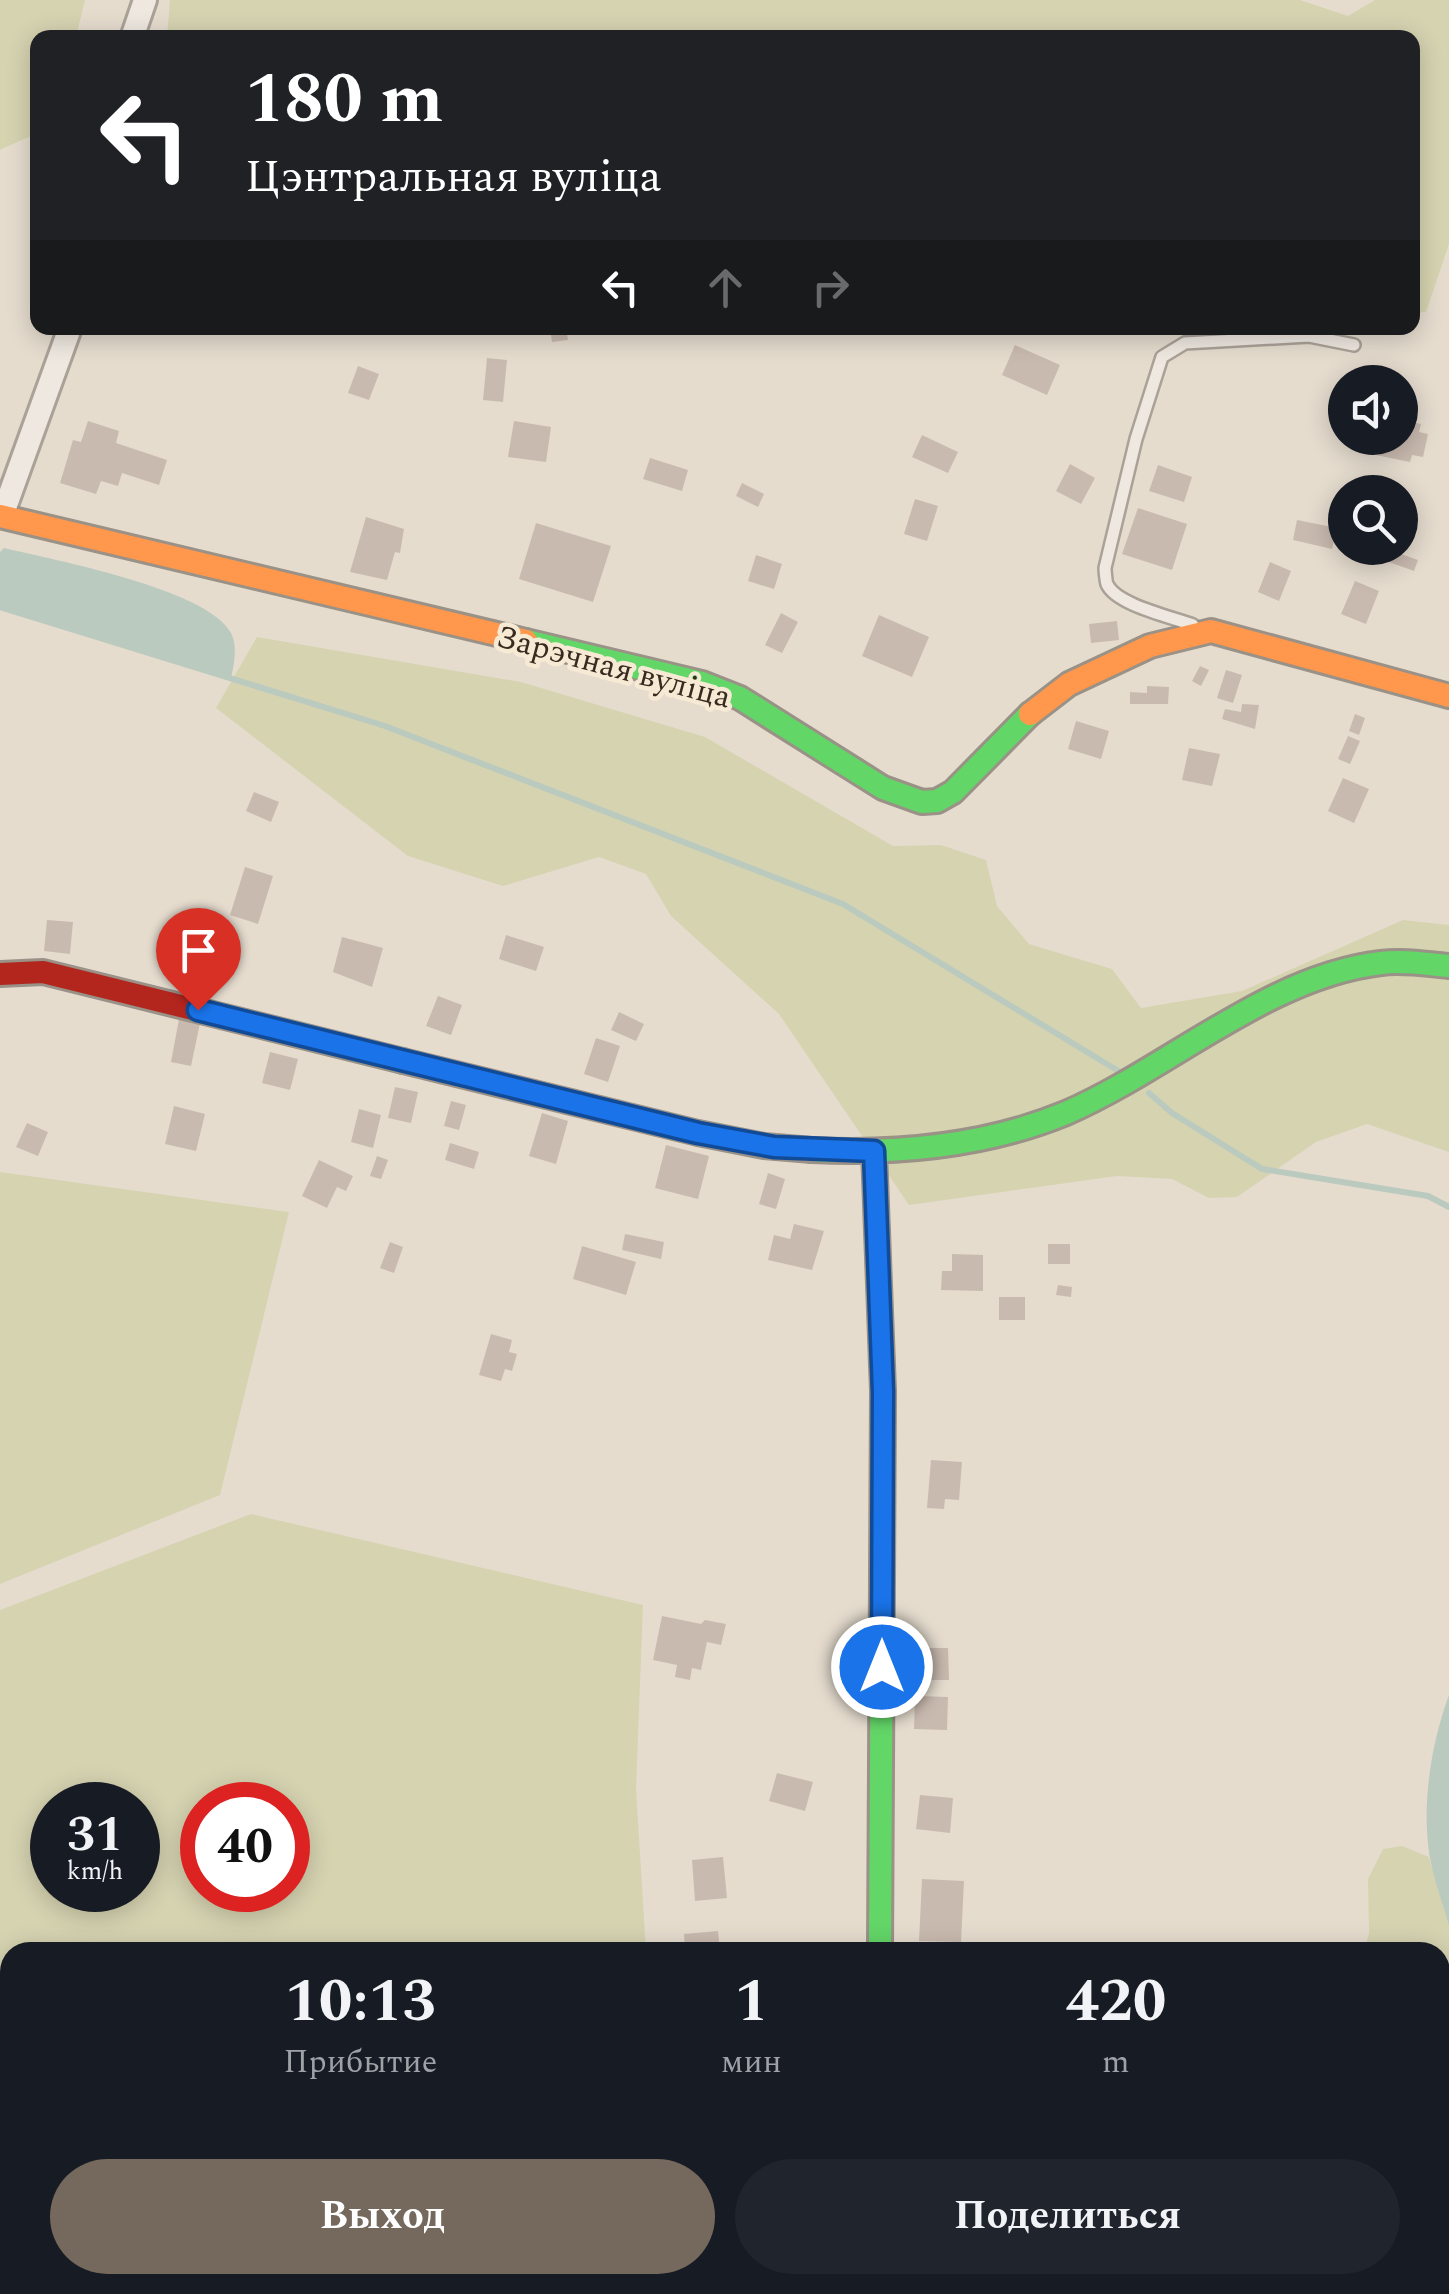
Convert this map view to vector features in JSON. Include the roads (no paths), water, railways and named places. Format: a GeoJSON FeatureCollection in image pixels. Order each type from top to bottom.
{"type":"FeatureCollection","features":[{"type":"Feature","properties":{"kind":"street"},"geometry":{"type":"LineString","coordinates":[[135,30],[145,0]]}},
{"type":"Feature","properties":{"kind":"street"},"geometry":{"type":"LineString","coordinates":[[1,516],[67,335]]}},
{"type":"Feature","properties":{"kind":"street","name":"Зарэчная вуліца"},"geometry":{"type":"LineString","coordinates":[[1,516],[702,683],[740,698],[882,788],[922,802],[937,801],[953,792],[1018,723],[1069,684],[1150,646],[1211,631],[1449,696]]}},
{"type":"Feature","properties":{"kind":"street"},"geometry":{"type":"LineString","coordinates":[[0,974],[44,972],[698,1133],[774,1147],[874,1151],[980,1138],[1056,1115],[1098,1098],[1266,1004],[1319,980],[1374,963],[1449,966]]}},
{"type":"Feature","properties":{"kind":"street"},"geometry":{"type":"LineString","coordinates":[[874,1151],[883,1392],[880,1942]]}},
{"type":"Feature","properties":{"kind":"lane"},"geometry":{"type":"LineString","coordinates":[[1211,631],[1133,604],[1116,595],[1106,583],[1105,568],[1136,439],[1162,357],[1184,342],[1309,336],[1354,345]]}},
{"type":"Feature","properties":{"kind":"waterway"},"geometry":{"type":"LineString","coordinates":[[0,607],[385,726],[843,904],[1120,1072]]}},
{"type":"Feature","properties":{"kind":"waterway"},"geometry":{"type":"LineString","coordinates":[[1149,1093],[1172,1113],[1262,1169],[1428,1196],[1449,1207]]}}]}
